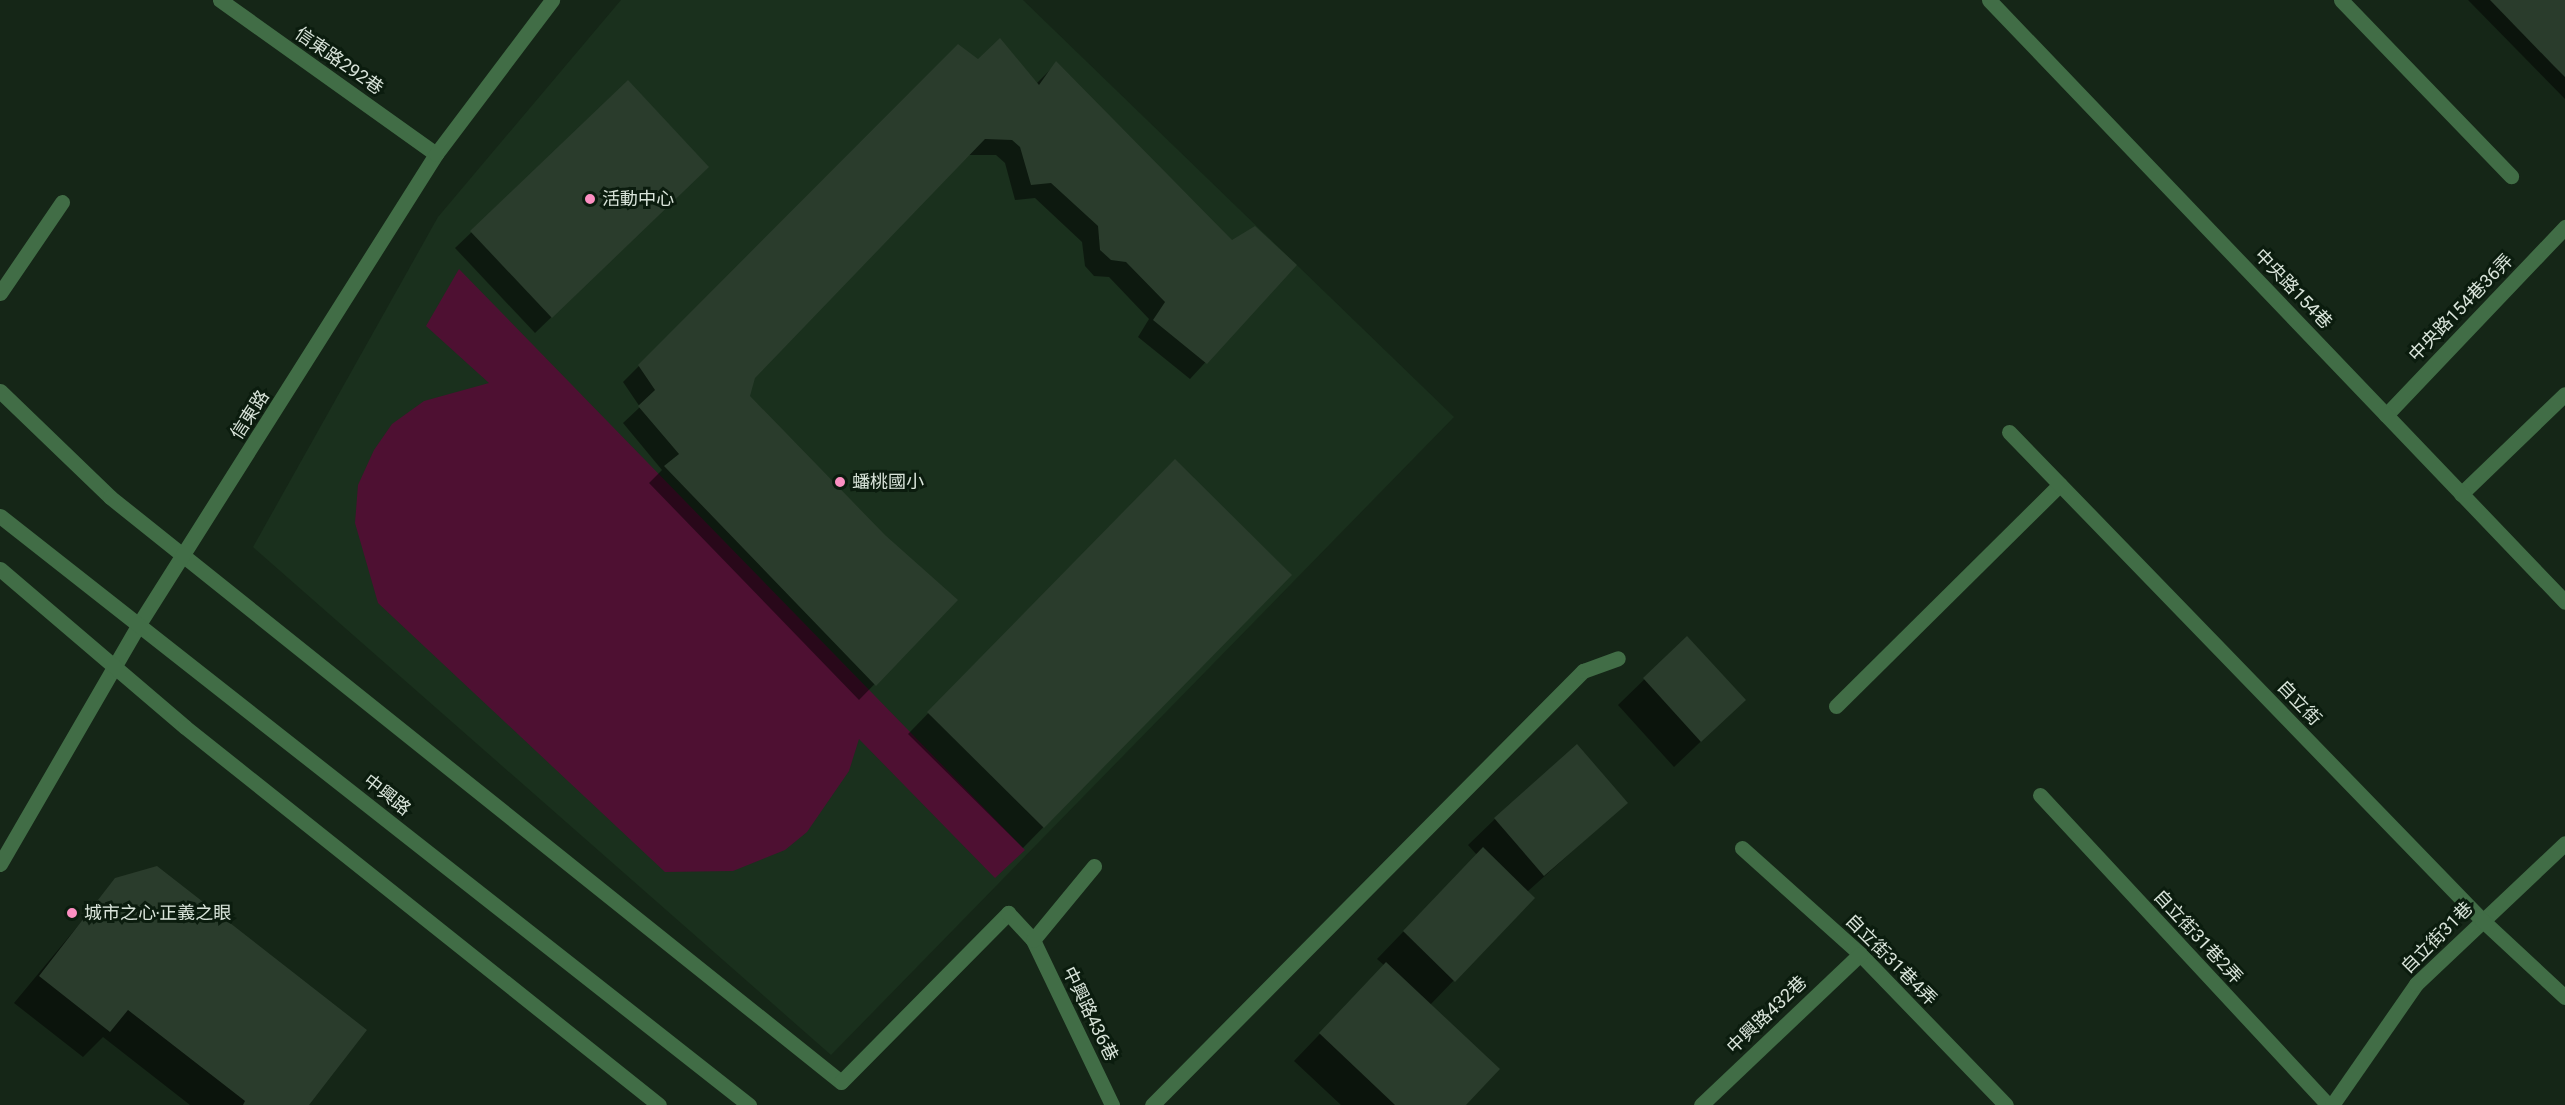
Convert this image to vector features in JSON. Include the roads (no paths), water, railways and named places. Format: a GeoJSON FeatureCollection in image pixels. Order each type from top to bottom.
{"type":"FeatureCollection","features":[{"type":"Feature","properties":{"kind":"street","name":"信東路292巷"},"geometry":{"type":"LineString","coordinates":[[220,0],[436,154]]}},
{"type":"Feature","properties":{"kind":"street","name":"信東路"},"geometry":{"type":"LineString","coordinates":[[0,864],[139,624],[436,154],[552,0]]}},
{"type":"Feature","properties":{"kind":"street"},"geometry":{"type":"LineString","coordinates":[[2341,0],[2511,176]]}},
{"type":"Feature","properties":{"kind":"street","name":"中央路154巷"},"geometry":{"type":"LineString","coordinates":[[1993,1],[2565,602]]}},
{"type":"Feature","properties":{"kind":"street"},"geometry":{"type":"LineString","coordinates":[[0,293],[62,202]]}},
{"type":"Feature","properties":{"kind":"street","name":"中央路154巷36弄"},"geometry":{"type":"LineString","coordinates":[[2386,415],[2565,227]]}},
{"type":"Feature","properties":{"kind":"street"},"geometry":{"type":"LineString","coordinates":[[0,392],[110,497],[183,553]]}},
{"type":"Feature","properties":{"kind":"street"},"geometry":{"type":"LineString","coordinates":[[2462,494],[2565,394]]}},
{"type":"Feature","properties":{"kind":"street","name":"自立街"},"geometry":{"type":"LineString","coordinates":[[2009,432],[2482,920],[2565,997]]}},
{"type":"Feature","properties":{"kind":"street"},"geometry":{"type":"LineString","coordinates":[[1836,706],[2060,484]]}},
{"type":"Feature","properties":{"kind":"street","name":"中興路"},"geometry":{"type":"LineString","coordinates":[[0,516],[749,1105]]}},
{"type":"Feature","properties":{"kind":"street","name":"中興路436巷"},"geometry":{"type":"LineString","coordinates":[[183,553],[841,1082],[1008,913],[1033,940],[1112,1105]]}},
{"type":"Feature","properties":{"kind":"street"},"geometry":{"type":"LineString","coordinates":[[0,569],[115,665],[659,1105]]}},
{"type":"Feature","properties":{"kind":"street"},"geometry":{"type":"LineString","coordinates":[[1152,1105],[1583,671],[1618,658]]}},
{"type":"Feature","properties":{"kind":"street","name":"自立街31巷2弄"},"geometry":{"type":"LineString","coordinates":[[2040,795],[2330,1105]]}},
{"type":"Feature","properties":{"kind":"street","name":"自立街31巷"},"geometry":{"type":"LineString","coordinates":[[2330,1105],[2416,984],[2565,843]]}},
{"type":"Feature","properties":{"kind":"street","name":"自立街31巷4弄"},"geometry":{"type":"LineString","coordinates":[[1743,848],[1860,954],[2006,1105]]}},
{"type":"Feature","properties":{"kind":"street"},"geometry":{"type":"LineString","coordinates":[[1033,940],[1094,866]]}},
{"type":"Feature","properties":{"kind":"street","name":"中興路432巷"},"geometry":{"type":"LineString","coordinates":[[1701,1105],[1860,954]]}},
{"type":"Feature","properties":{"kind":"place","name":"活動中心"},"geometry":{"type":"Point","coordinates":[590,199]}},
{"type":"Feature","properties":{"kind":"place","name":"蟠桃國小"},"geometry":{"type":"Point","coordinates":[840,482]}},
{"type":"Feature","properties":{"kind":"place","name":"城市之心‧正義之眼"},"geometry":{"type":"Point","coordinates":[72,913]}}]}
